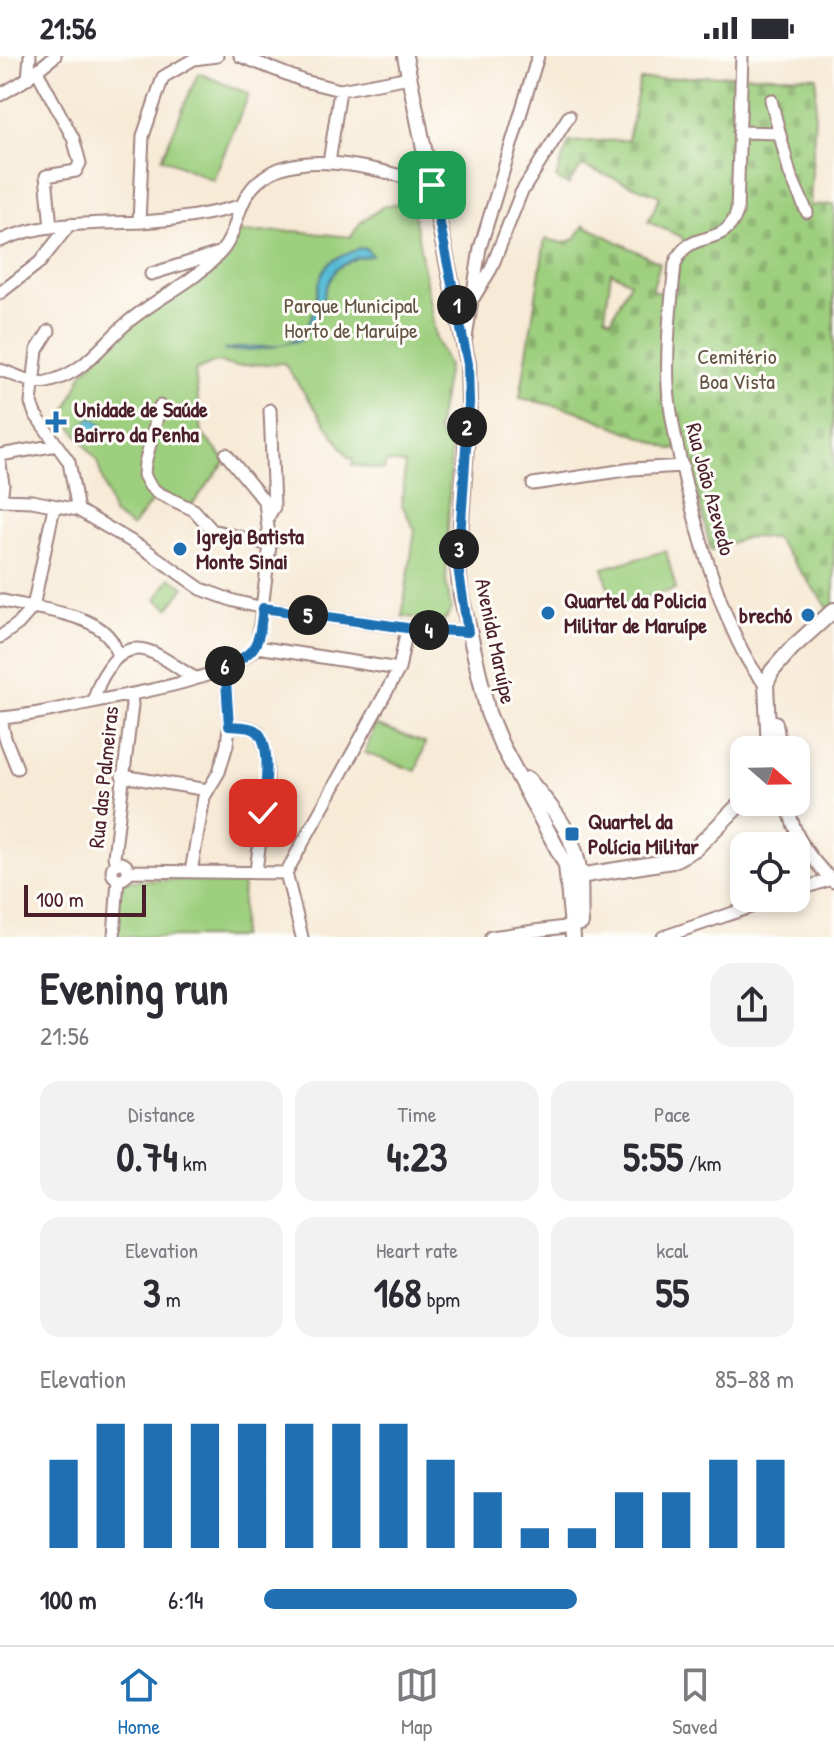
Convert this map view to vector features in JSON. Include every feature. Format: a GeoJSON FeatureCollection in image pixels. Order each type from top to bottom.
{"type":"FeatureCollection","features":[{"type":"Feature","properties":{"kind":"main road","name":"Avenida Maruípe"},"geometry":{"type":"LineString","coordinates":[[405,56],[465,344],[469,403],[458,567],[468,632],[488,713],[509,758],[564,824],[577,857],[574,877],[576,933]]}},
{"type":"Feature","properties":{"kind":"main road"},"geometry":{"type":"LineString","coordinates":[[769,736],[766,684],[772,671],[834,610]]}},
{"type":"Feature","properties":{"kind":"main road"},"geometry":{"type":"LineString","coordinates":[[768,705],[774,716],[777,736]]}},
{"type":"Feature","properties":{"kind":"main road"},"geometry":{"type":"LineString","coordinates":[[574,877],[672,861],[696,848],[730,814]]}},
{"type":"Feature","properties":{"kind":"street"},"geometry":{"type":"LineString","coordinates":[[30,56],[33,74],[73,138],[80,163],[76,171],[46,176],[51,227]]}},
{"type":"Feature","properties":{"kind":"street"},"geometry":{"type":"LineString","coordinates":[[0,95],[55,56]]}},
{"type":"Feature","properties":{"kind":"street"},"geometry":{"type":"LineString","coordinates":[[139,222],[143,136],[163,77],[194,59],[217,56]]}},
{"type":"Feature","properties":{"kind":"street"},"geometry":{"type":"LineString","coordinates":[[240,56],[304,81],[340,90],[410,77]]}},
{"type":"Feature","properties":{"kind":"street"},"geometry":{"type":"LineString","coordinates":[[465,344],[480,248],[538,56]]}},
{"type":"Feature","properties":{"kind":"street"},"geometry":{"type":"LineString","coordinates":[[742,56],[739,132],[778,133]]}},
{"type":"Feature","properties":{"kind":"street"},"geometry":{"type":"LineString","coordinates":[[329,163],[340,90]]}},
{"type":"Feature","properties":{"kind":"street"},"geometry":{"type":"LineString","coordinates":[[771,100],[790,174],[807,212]]}},
{"type":"Feature","properties":{"kind":"street"},"geometry":{"type":"LineString","coordinates":[[470,304],[491,269],[521,193],[569,116]]}},
{"type":"Feature","properties":{"kind":"street","name":"Rua João Azevedo"},"geometry":{"type":"LineString","coordinates":[[739,132],[739,198],[735,219],[724,232],[685,246],[675,264],[668,383],[683,466],[726,618],[740,648],[759,679],[766,684]]}},
{"type":"Feature","properties":{"kind":"street"},"geometry":{"type":"LineString","coordinates":[[0,370],[43,383],[81,368],[128,323],[189,280],[221,252],[233,232],[240,206],[251,189],[268,174],[329,163],[365,166],[432,185]]}},
{"type":"Feature","properties":{"kind":"street"},"geometry":{"type":"LineString","coordinates":[[0,241],[70,224],[196,216],[240,206]]}},
{"type":"Feature","properties":{"kind":"street"},"geometry":{"type":"LineString","coordinates":[[0,293],[40,262],[70,224]]}},
{"type":"Feature","properties":{"kind":"street"},"geometry":{"type":"LineString","coordinates":[[151,274],[221,252]]}},
{"type":"Feature","properties":{"kind":"street"},"geometry":{"type":"LineString","coordinates":[[49,331],[37,350],[31,403],[35,414],[69,462],[78,510]]}},
{"type":"Feature","properties":{"kind":"street"},"geometry":{"type":"LineString","coordinates":[[160,406],[145,463],[144,475],[150,486],[194,510],[221,534],[270,545]]}},
{"type":"Feature","properties":{"kind":"street"},"geometry":{"type":"LineString","coordinates":[[267,519],[274,507],[270,410]]}},
{"type":"Feature","properties":{"kind":"street"},"geometry":{"type":"LineString","coordinates":[[0,455],[57,445]]}},
{"type":"Feature","properties":{"kind":"street"},"geometry":{"type":"LineString","coordinates":[[17,768],[1,718],[44,713],[195,678],[246,657],[257,647],[270,545],[267,519],[261,494],[226,454]]}},
{"type":"Feature","properties":{"kind":"street"},"geometry":{"type":"LineString","coordinates":[[0,464],[3,484],[0,500],[32,501],[78,510],[146,550],[201,589],[263,608],[407,628],[468,632]]}},
{"type":"Feature","properties":{"kind":"street"},"geometry":{"type":"LineString","coordinates":[[533,484],[632,469],[683,466]]}},
{"type":"Feature","properties":{"kind":"street"},"geometry":{"type":"LineString","coordinates":[[0,637],[18,624],[33,607],[54,507]]}},
{"type":"Feature","properties":{"kind":"street"},"geometry":{"type":"LineString","coordinates":[[0,600],[64,612],[94,625],[114,644],[117,654]]}},
{"type":"Feature","properties":{"kind":"street"},"geometry":{"type":"LineString","coordinates":[[302,937],[286,873],[399,669],[407,628]]}},
{"type":"Feature","properties":{"kind":"street"},"geometry":{"type":"LineString","coordinates":[[257,647],[399,669]]}},
{"type":"Feature","properties":{"kind":"street"},"geometry":{"type":"LineString","coordinates":[[94,701],[95,690],[117,654],[133,648],[149,650],[195,678]]}},
{"type":"Feature","properties":{"kind":"street"},"geometry":{"type":"LineString","coordinates":[[191,872],[204,797],[224,761],[229,726],[225,666]]}},
{"type":"Feature","properties":{"kind":"street","name":"Rua das Palmeiras"},"geometry":{"type":"LineString","coordinates":[[116,863],[114,857],[131,695]]}},
{"type":"Feature","properties":{"kind":"street"},"geometry":{"type":"LineString","coordinates":[[229,726],[254,729],[259,733],[265,750],[268,775],[256,873]]}},
{"type":"Feature","properties":{"kind":"street"},"geometry":{"type":"LineString","coordinates":[[122,776],[208,790]]}},
{"type":"Feature","properties":{"kind":"street"},"geometry":{"type":"LineString","coordinates":[[790,816],[799,841],[832,881],[810,887]]}},
{"type":"Feature","properties":{"kind":"street"},"geometry":{"type":"LineString","coordinates":[[116,863],[127,865],[129,871],[127,876],[118,879],[112,872],[116,863]]}},
{"type":"Feature","properties":{"kind":"street"},"geometry":{"type":"LineString","coordinates":[[129,871],[286,873]]}},
{"type":"Feature","properties":{"kind":"street","name":"Rua das Palmeiras"},"geometry":{"type":"LineString","coordinates":[[114,937],[118,879]]}},
{"type":"Feature","properties":{"kind":"street"},"geometry":{"type":"LineString","coordinates":[[663,937],[736,912]]}},
{"type":"Feature","properties":{"kind":"street"},"geometry":{"type":"LineString","coordinates":[[491,937],[576,933]]}},
{"type":"Feature","properties":{"kind":"green space"},"geometry":{"type":"Polygon","coordinates":[[[198,73],[249,94],[213,180],[162,158],[198,73]]]}},
{"type":"Feature","properties":{"kind":"green space","name":"Cemitério Boa Vista"},"geometry":{"type":"Polygon","coordinates":[[[731,75],[817,77],[810,206],[834,204],[834,605],[829,609],[775,538],[747,537],[711,551],[687,450],[671,449],[574,410],[520,398],[545,239],[563,243],[575,239],[584,225],[660,263],[652,291],[675,294],[679,263],[685,251],[682,237],[648,222],[660,196],[582,166],[568,185],[556,178],[569,142],[628,140],[640,80],[731,75]],[[611,272],[605,316],[611,320],[630,282],[611,272]]]}},
{"type":"Feature","properties":{"kind":"green space","name":"Parque Municipal Horto de Maruípe"},"geometry":{"type":"Polygon","coordinates":[[[404,204],[414,214],[436,339],[448,366],[437,431],[451,450],[446,580],[451,609],[446,619],[439,622],[402,616],[415,530],[402,505],[405,464],[386,462],[384,470],[352,465],[353,458],[349,458],[284,363],[234,366],[216,362],[195,371],[202,434],[226,461],[191,506],[159,492],[132,527],[113,514],[97,461],[64,417],[83,372],[128,326],[221,258],[238,233],[294,231],[351,237],[360,223],[385,205],[404,204]]]}},
{"type":"Feature","properties":{"kind":"green space"},"geometry":{"type":"Polygon","coordinates":[[[666,551],[676,589],[614,606],[603,568],[666,551]]]}},
{"type":"Feature","properties":{"kind":"green space"},"geometry":{"type":"Polygon","coordinates":[[[170,578],[184,587],[169,608],[156,599],[170,578]]]}},
{"type":"Feature","properties":{"kind":"green space"},"geometry":{"type":"Polygon","coordinates":[[[375,725],[425,743],[416,771],[365,753],[375,725]]]}},
{"type":"Feature","properties":{"kind":"green space"},"geometry":{"type":"Polygon","coordinates":[[[243,879],[241,937],[116,937],[120,881],[243,879]]]}},
{"type":"Feature","properties":{"kind":"water"},"geometry":{"type":"Polygon","coordinates":[[[359,248],[367,249],[372,256],[356,258],[336,269],[326,288],[319,315],[302,340],[280,345],[296,338],[305,329],[314,309],[321,278],[331,262],[359,248]]]}},
{"type":"Feature","properties":{"kind":"water"},"geometry":{"type":"Polygon","coordinates":[[[279,345],[262,349],[224,351],[241,347],[279,345]]]}},
{"type":"Feature","properties":{"kind":"water"},"geometry":{"type":"Polygon","coordinates":[[[92,417],[102,425],[99,434],[91,437],[80,428],[92,417]]]}},
{"type":"Feature","properties":{"kind":"place","name":"Unidade de Saúde Bairro da Penha"},"geometry":{"type":"Point","coordinates":[56,422]}},
{"type":"Feature","properties":{"kind":"place","name":"Igreja Batista Monte Sinai"},"geometry":{"type":"Point","coordinates":[180,549]}},
{"type":"Feature","properties":{"kind":"place","name":"Quartel da Policia Militar de Maruípe"},"geometry":{"type":"Point","coordinates":[548,613]}},
{"type":"Feature","properties":{"kind":"place","name":"brechó"},"geometry":{"type":"Point","coordinates":[808,615]}},
{"type":"Feature","properties":{"kind":"place","name":"Quartel da Polícia Militar"},"geometry":{"type":"Point","coordinates":[572,834]}},
{"type":"Feature","properties":{"kind":"route"},"geometry":{"type":"LineString","coordinates":[[263,813],[268,775],[265,750],[259,733],[254,729],[229,726],[225,666],[246,657],[257,647],[263,608],[407,628],[468,632],[458,567],[469,403],[468,364],[432,185]]}}]}
